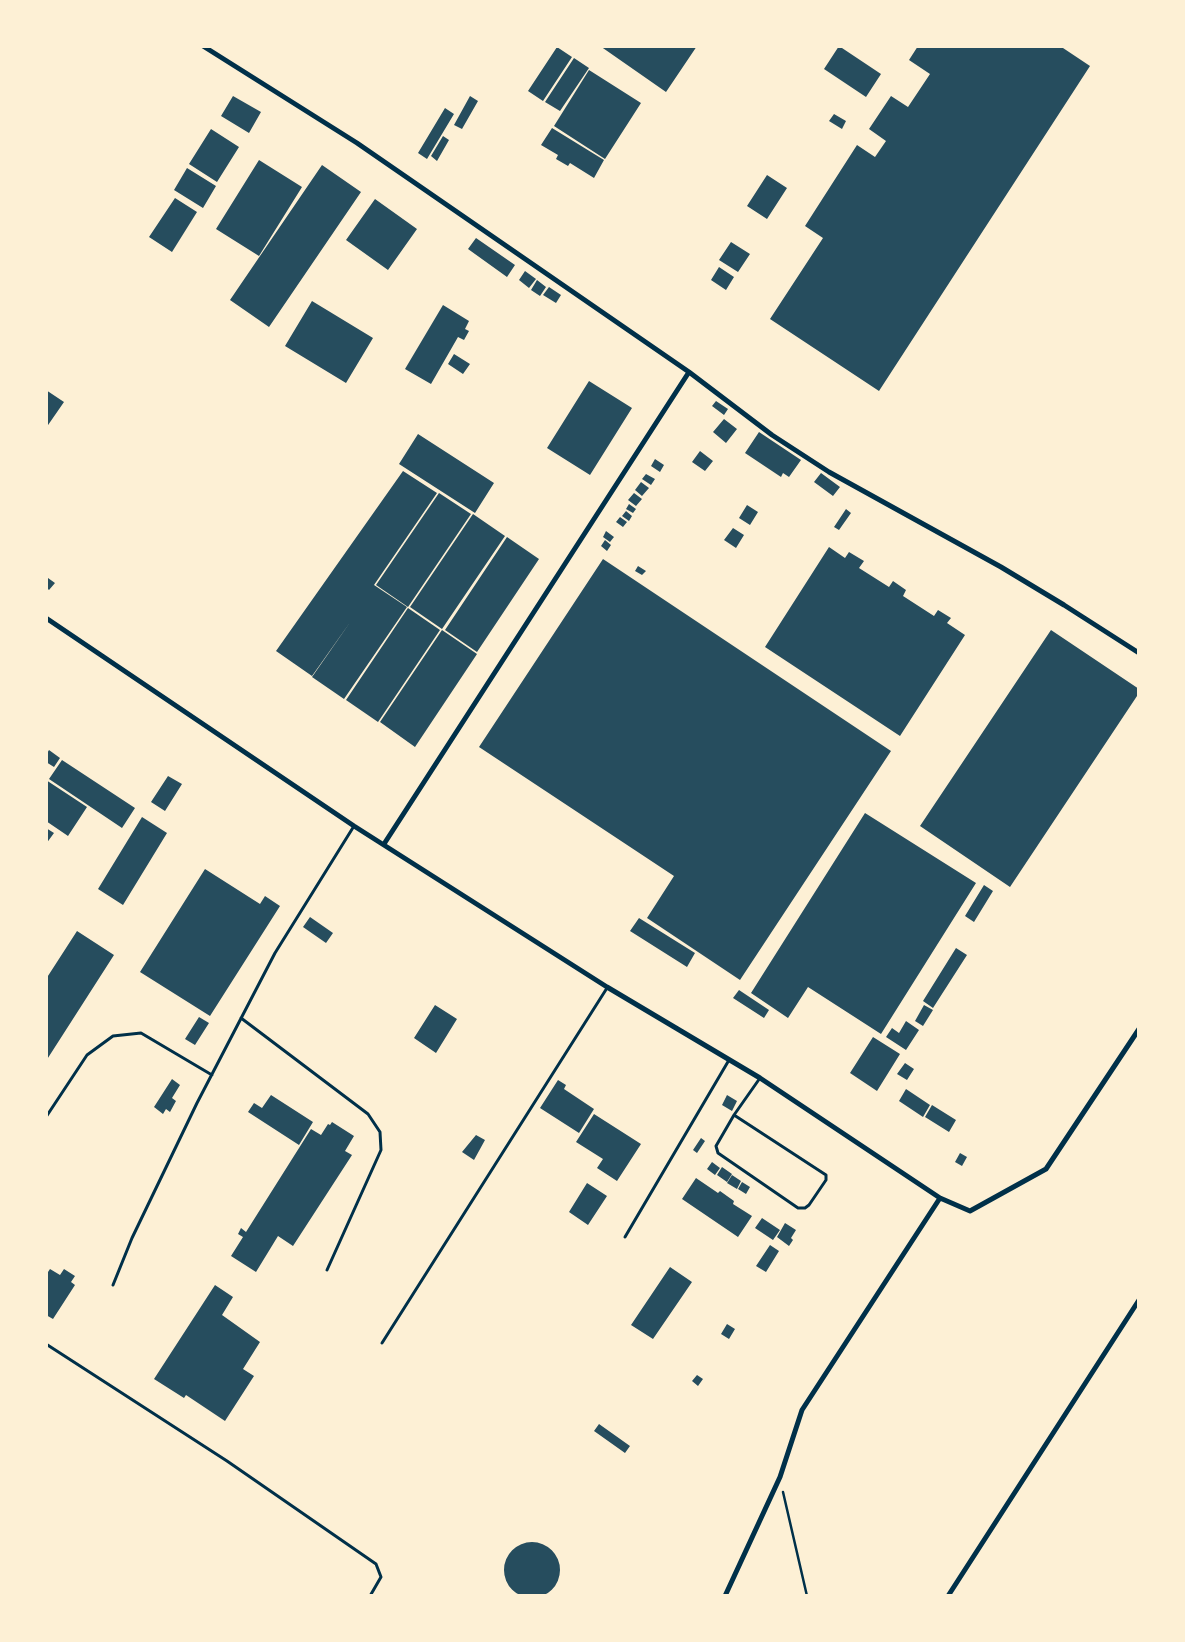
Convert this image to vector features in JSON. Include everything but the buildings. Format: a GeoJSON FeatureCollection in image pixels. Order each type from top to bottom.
{"type":"FeatureCollection","features":[{"type":"Feature","properties":{"kind":"street"},"geometry":{"type":"LineString","coordinates":[[203,46],[357,142],[689,372],[772,435],[829,472],[1001,567],[1139,653]]}},
{"type":"Feature","properties":{"kind":"street"},"geometry":{"type":"LineString","coordinates":[[384,844],[689,372]]}},
{"type":"Feature","properties":{"kind":"street"},"geometry":{"type":"LineString","coordinates":[[46,618],[354,826],[607,987],[760,1078],[940,1198],[970,1212],[1046,1169],[1139,1029]]}},
{"type":"Feature","properties":{"kind":"street"},"geometry":{"type":"LineString","coordinates":[[725,1596],[780,1477],[802,1410],[940,1198]]}},
{"type":"Feature","properties":{"kind":"street"},"geometry":{"type":"LineString","coordinates":[[948,1596],[1139,1300]]}},
{"type":"Feature","properties":{"kind":"lane"},"geometry":{"type":"LineString","coordinates":[[113,1285],[132,1238],[212,1075],[275,953],[354,826]]}},
{"type":"Feature","properties":{"kind":"lane"},"geometry":{"type":"LineString","coordinates":[[382,1343],[607,987]]}},
{"type":"Feature","properties":{"kind":"lane"},"geometry":{"type":"LineString","coordinates":[[241,1018],[368,1114],[380,1132],[381,1150],[327,1270]]}},
{"type":"Feature","properties":{"kind":"lane"},"geometry":{"type":"LineString","coordinates":[[46,1117],[87,1055],[113,1036],[141,1033],[212,1075]]}},
{"type":"Feature","properties":{"kind":"lane"},"geometry":{"type":"LineString","coordinates":[[625,1236],[730,1060]]}},
{"type":"Feature","properties":{"kind":"lane"},"geometry":{"type":"LineString","coordinates":[[734,1115],[826,1175],[826,1180],[809,1205],[805,1208],[798,1208],[718,1153],[716,1146],[734,1115],[760,1078]]}},
{"type":"Feature","properties":{"kind":"lane"},"geometry":{"type":"LineString","coordinates":[[46,1344],[227,1460],[376,1564],[381,1576],[370,1596]]}},
{"type":"Feature","properties":{"kind":"path"},"geometry":{"type":"LineString","coordinates":[[780,1477],[807,1596]]}}]}
